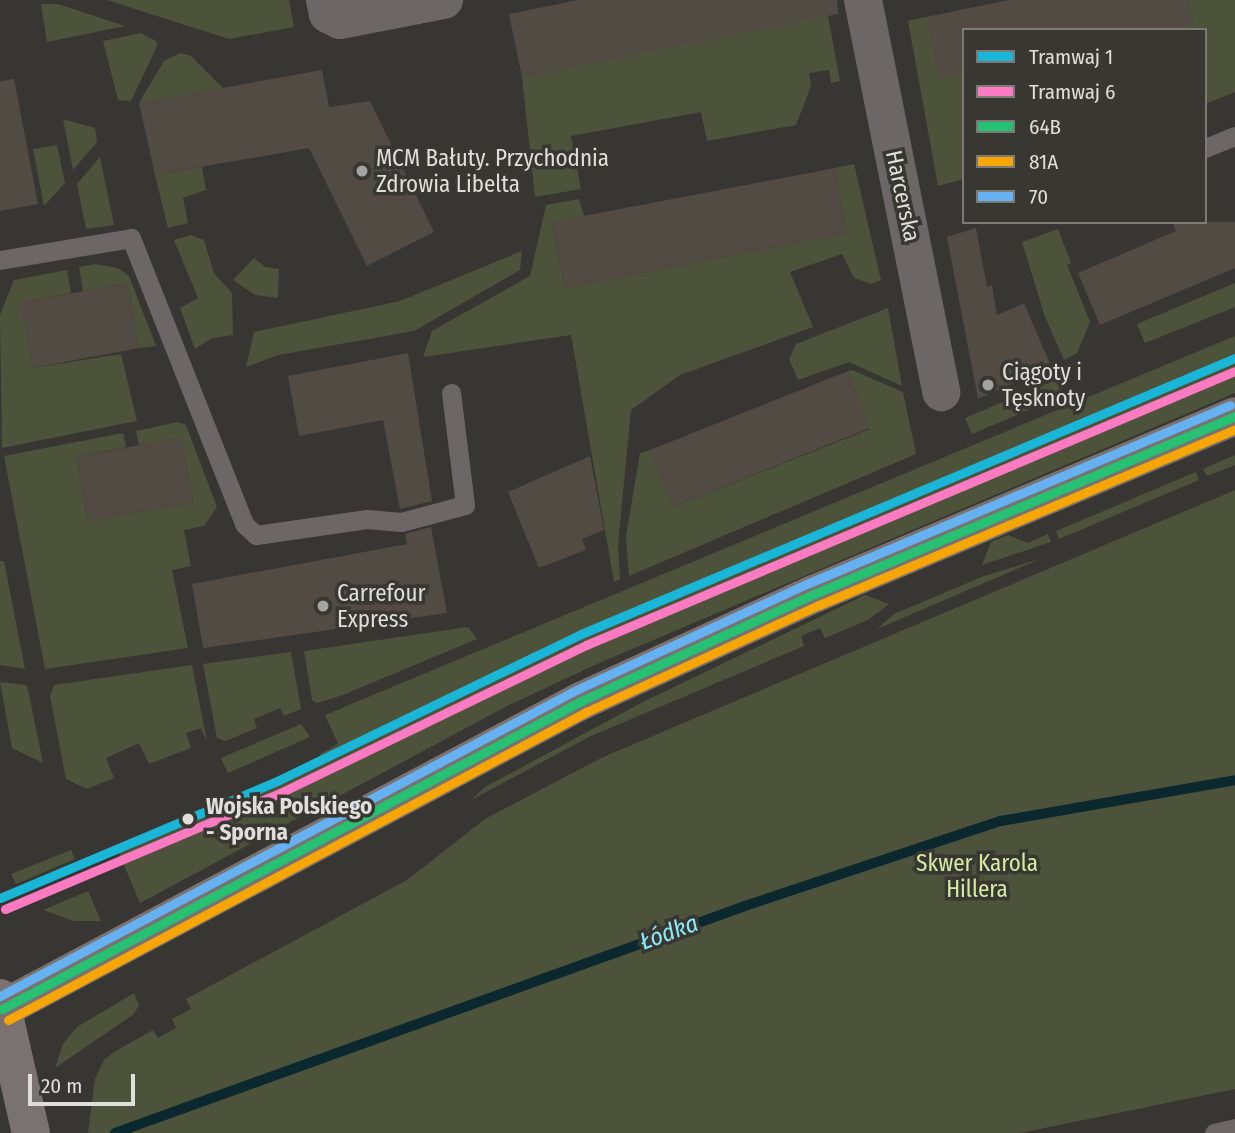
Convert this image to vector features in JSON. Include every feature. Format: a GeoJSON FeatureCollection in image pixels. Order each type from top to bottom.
{"type":"FeatureCollection","features":[{"type":"Feature","properties":{"kind":"main road"},"geometry":{"type":"LineString","coordinates":[[31,1133],[1,1006],[581,701],[814,594],[1235,416]]}},
{"type":"Feature","properties":{"kind":"street"},"geometry":{"type":"LineString","coordinates":[[325,0],[328,15],[340,20],[444,0]]}},
{"type":"Feature","properties":{"kind":"street","name":"Harcerska"},"geometry":{"type":"LineString","coordinates":[[863,0],[941,392]]}},
{"type":"Feature","properties":{"kind":"lane"},"geometry":{"type":"LineString","coordinates":[[1207,147],[1235,136]]}},
{"type":"Feature","properties":{"kind":"lane"},"geometry":{"type":"LineString","coordinates":[[0,260],[131,238],[244,524],[256,535],[367,519],[401,522],[464,505],[467,495],[451,393]]}},
{"type":"Feature","properties":{"kind":"lane"},"geometry":{"type":"LineString","coordinates":[[1214,1133],[1235,1128]]}},
{"type":"Feature","properties":{"kind":"green space"},"geometry":{"type":"Polygon","coordinates":[[[107,0],[289,0],[294,27],[229,39],[107,0]]]}},
{"type":"Feature","properties":{"kind":"green space"},"geometry":{"type":"Polygon","coordinates":[[[825,0],[840,81],[831,83],[829,70],[809,73],[811,86],[796,125],[707,141],[701,112],[571,136],[581,189],[535,197],[522,77],[804,20],[825,0]]]}},
{"type":"Feature","properties":{"kind":"green space"},"geometry":{"type":"Polygon","coordinates":[[[1189,0],[1235,0],[1235,92],[1207,103],[1207,28],[1170,28],[1189,0]]]}},
{"type":"Feature","properties":{"kind":"green space"},"geometry":{"type":"Polygon","coordinates":[[[41,4],[58,4],[125,26],[47,42],[41,4]]]}},
{"type":"Feature","properties":{"kind":"green space"},"geometry":{"type":"Polygon","coordinates":[[[926,17],[962,70],[962,180],[938,186],[908,21],[926,17]]]}},
{"type":"Feature","properties":{"kind":"green space"},"geometry":{"type":"Polygon","coordinates":[[[141,33],[156,41],[157,46],[131,101],[118,100],[103,41],[141,33]]]}},
{"type":"Feature","properties":{"kind":"green space"},"geometry":{"type":"Polygon","coordinates":[[[180,53],[191,56],[223,88],[139,103],[164,61],[180,53]]]}},
{"type":"Feature","properties":{"kind":"green space"},"geometry":{"type":"Polygon","coordinates":[[[63,119],[95,128],[97,142],[73,170],[63,119]]]}},
{"type":"Feature","properties":{"kind":"green space"},"geometry":{"type":"Polygon","coordinates":[[[57,145],[65,183],[44,206],[33,149],[57,145]]]}},
{"type":"Feature","properties":{"kind":"green space"},"geometry":{"type":"Polygon","coordinates":[[[100,157],[114,225],[86,229],[77,184],[100,157]]]}},
{"type":"Feature","properties":{"kind":"green space"},"geometry":{"type":"Polygon","coordinates":[[[854,164],[881,280],[871,284],[854,278],[842,254],[790,272],[813,327],[680,375],[631,410],[618,545],[620,579],[614,582],[571,335],[423,357],[432,331],[530,276],[546,205],[579,199],[584,216],[552,223],[565,288],[847,233],[835,168],[854,164]]]}},
{"type":"Feature","properties":{"kind":"green space"},"geometry":{"type":"Polygon","coordinates":[[[202,167],[206,190],[183,198],[188,223],[168,228],[155,175],[202,167]]]}},
{"type":"Feature","properties":{"kind":"green space"},"geometry":{"type":"Polygon","coordinates":[[[1058,229],[1071,263],[1067,265],[1090,322],[1077,353],[1064,360],[1045,317],[1022,242],[1058,229]]]}},
{"type":"Feature","properties":{"kind":"green space"},"geometry":{"type":"Polygon","coordinates":[[[191,235],[204,240],[214,273],[232,293],[233,335],[212,338],[195,349],[180,308],[198,298],[174,240],[191,235]]]}},
{"type":"Feature","properties":{"kind":"green space"},"geometry":{"type":"Polygon","coordinates":[[[522,251],[520,270],[414,331],[278,355],[246,367],[254,332],[400,301],[522,251]]]}},
{"type":"Feature","properties":{"kind":"green space"},"geometry":{"type":"Polygon","coordinates":[[[254,258],[265,267],[279,269],[278,298],[255,295],[233,280],[254,258]]]}},
{"type":"Feature","properties":{"kind":"green space"},"geometry":{"type":"Polygon","coordinates":[[[95,264],[118,268],[129,276],[156,346],[139,348],[127,283],[83,291],[79,267],[95,264]]]}},
{"type":"Feature","properties":{"kind":"green space"},"geometry":{"type":"Polygon","coordinates":[[[67,270],[71,293],[21,303],[33,368],[121,354],[137,421],[2,448],[0,315],[14,280],[67,270]]]}},
{"type":"Feature","properties":{"kind":"green space"},"geometry":{"type":"Polygon","coordinates":[[[1235,283],[1235,307],[1145,343],[1137,324],[1235,283]]]}},
{"type":"Feature","properties":{"kind":"green space"},"geometry":{"type":"Polygon","coordinates":[[[888,308],[902,386],[849,362],[798,380],[789,359],[796,344],[888,308]]]}},
{"type":"Feature","properties":{"kind":"green space"},"geometry":{"type":"Polygon","coordinates":[[[1235,336],[1235,393],[597,664],[507,706],[140,903],[118,851],[323,763],[320,754],[338,744],[325,715],[1235,336]]]}},
{"type":"Feature","properties":{"kind":"green space"},"geometry":{"type":"Polygon","coordinates":[[[852,370],[903,392],[916,454],[629,576],[626,536],[640,453],[650,450],[673,507],[870,429],[848,371],[852,370]]]}},
{"type":"Feature","properties":{"kind":"green space"},"geometry":{"type":"Polygon","coordinates":[[[1057,379],[1064,395],[972,434],[965,418],[1057,379]]]}},
{"type":"Feature","properties":{"kind":"green space"},"geometry":{"type":"Polygon","coordinates":[[[178,422],[186,425],[217,507],[204,526],[184,530],[191,566],[172,570],[188,648],[45,669],[4,456],[123,433],[126,447],[77,457],[88,521],[193,502],[182,438],[139,445],[136,431],[178,422]]]}},
{"type":"Feature","properties":{"kind":"green space"},"geometry":{"type":"Polygon","coordinates":[[[1235,455],[1235,465],[1207,476],[1203,469],[1235,455]]]}},
{"type":"Feature","properties":{"kind":"green space"},"geometry":{"type":"Polygon","coordinates":[[[1196,472],[1199,480],[1059,539],[1056,531],[1196,472]]]}},
{"type":"Feature","properties":{"kind":"green space","name":"Skwer Karola Hillera"},"geometry":{"type":"Polygon","coordinates":[[[1235,490],[1235,1089],[1020,1133],[88,1133],[95,1079],[104,1060],[114,1052],[153,1030],[158,1038],[176,1028],[172,1019],[191,1009],[186,999],[407,880],[485,819],[603,757],[1235,490]]]}},
{"type":"Feature","properties":{"kind":"green space"},"geometry":{"type":"Polygon","coordinates":[[[1048,534],[1051,542],[982,565],[991,542],[1008,535],[1028,543],[1048,534]]]}},
{"type":"Feature","properties":{"kind":"green space"},"geometry":{"type":"Polygon","coordinates":[[[1040,559],[877,629],[894,614],[984,576],[1040,559]]]}},
{"type":"Feature","properties":{"kind":"green space"},"geometry":{"type":"Polygon","coordinates":[[[0,561],[4,561],[25,669],[0,665],[0,561]]]}},
{"type":"Feature","properties":{"kind":"green space"},"geometry":{"type":"Polygon","coordinates":[[[865,595],[889,604],[868,620],[825,638],[820,628],[801,636],[804,646],[591,736],[471,800],[485,787],[643,702],[865,595]]]}},
{"type":"Feature","properties":{"kind":"green space"},"geometry":{"type":"Polygon","coordinates":[[[468,627],[477,639],[343,695],[317,703],[312,700],[304,651],[468,627]]]}},
{"type":"Feature","properties":{"kind":"green space"},"geometry":{"type":"Polygon","coordinates":[[[291,652],[301,709],[284,716],[280,708],[254,719],[257,728],[225,741],[217,738],[203,664],[291,652]]]}},
{"type":"Feature","properties":{"kind":"green space"},"geometry":{"type":"Polygon","coordinates":[[[192,665],[207,742],[201,728],[186,733],[191,748],[149,764],[139,743],[106,758],[114,778],[87,789],[66,779],[50,696],[54,685],[192,665]]]}},
{"type":"Feature","properties":{"kind":"green space"},"geometry":{"type":"Polygon","coordinates":[[[0,682],[27,685],[43,763],[12,748],[0,682]]]}},
{"type":"Feature","properties":{"kind":"green space"},"geometry":{"type":"Polygon","coordinates":[[[301,724],[310,737],[228,773],[221,758],[301,724]]]}},
{"type":"Feature","properties":{"kind":"green space"},"geometry":{"type":"Polygon","coordinates":[[[71,850],[75,859],[16,884],[11,874],[71,850]]]}},
{"type":"Feature","properties":{"kind":"green space"},"geometry":{"type":"Polygon","coordinates":[[[88,891],[101,921],[74,921],[43,910],[88,891]]]}},
{"type":"Feature","properties":{"kind":"green space"},"geometry":{"type":"Polygon","coordinates":[[[134,993],[139,1005],[134,1014],[55,1068],[63,1044],[77,1027],[134,993]]]}},
{"type":"Feature","properties":{"kind":"building"},"geometry":{"type":"Polygon","coordinates":[[[578,0],[837,0],[838,14],[522,77],[509,14],[578,0]]]}},
{"type":"Feature","properties":{"kind":"building"},"geometry":{"type":"Polygon","coordinates":[[[1009,0],[1189,0],[1194,25],[1179,28],[962,28],[962,73],[939,78],[926,17],[1009,0]]]}},
{"type":"Feature","properties":{"kind":"building","name":"MCM Bałuty. Przychodnia Zdrowia Libelta"},"geometry":{"type":"Polygon","coordinates":[[[322,70],[329,107],[370,101],[434,232],[367,266],[309,148],[155,175],[139,103],[322,70]]]}},
{"type":"Feature","properties":{"kind":"building"},"geometry":{"type":"Polygon","coordinates":[[[14,79],[38,204],[0,211],[0,81],[14,79]]]}},
{"type":"Feature","properties":{"kind":"building"},"geometry":{"type":"Polygon","coordinates":[[[835,168],[847,233],[565,288],[552,222],[835,168]]]}},
{"type":"Feature","properties":{"kind":"building"},"geometry":{"type":"Polygon","coordinates":[[[1235,222],[1235,268],[1100,325],[1078,273],[1176,231],[1173,224],[1235,222]]]}},
{"type":"Feature","properties":{"kind":"building"},"geometry":{"type":"Polygon","coordinates":[[[976,228],[987,287],[992,285],[997,315],[1024,303],[1051,366],[978,399],[947,237],[976,228]]]}},
{"type":"Feature","properties":{"kind":"building"},"geometry":{"type":"Polygon","coordinates":[[[127,283],[139,348],[33,368],[20,303],[127,283]]]}},
{"type":"Feature","properties":{"kind":"building"},"geometry":{"type":"Polygon","coordinates":[[[408,353],[432,501],[400,509],[383,420],[299,436],[288,376],[408,353]]]}},
{"type":"Feature","properties":{"kind":"building"},"geometry":{"type":"Polygon","coordinates":[[[848,371],[870,428],[673,507],[650,450],[848,371]]]}},
{"type":"Feature","properties":{"kind":"building"},"geometry":{"type":"Polygon","coordinates":[[[182,437],[193,502],[88,521],[77,457],[182,437]]]}},
{"type":"Feature","properties":{"kind":"building"},"geometry":{"type":"Polygon","coordinates":[[[590,456],[604,530],[582,539],[586,550],[539,568],[508,492],[590,456]]]}},
{"type":"Feature","properties":{"kind":"building"},"geometry":{"type":"Polygon","coordinates":[[[431,527],[447,613],[203,648],[192,584],[407,544],[405,534],[431,527]]]}},
{"type":"Feature","properties":{"kind":"waterway","name":"Łódka"},"geometry":{"type":"LineString","coordinates":[[115,1133],[742,907],[1001,821],[1235,780]]}},
{"type":"Feature","properties":{"kind":"tram line","name":"1"},"geometry":{"type":"LineString","coordinates":[[0,898],[279,780],[581,634],[1235,358]]}},
{"type":"Feature","properties":{"kind":"tram line","name":"6"},"geometry":{"type":"LineString","coordinates":[[5,909],[284,791],[586,645],[1235,371]]}},
{"type":"Feature","properties":{"kind":"transit line","name":"70"},"geometry":{"type":"LineString","coordinates":[[0,996],[576,690],[809,583],[1230,405]]}},
{"type":"Feature","properties":{"kind":"transit line","name":"64B"},"geometry":{"type":"LineString","coordinates":[[2,1009],[581,701],[814,594],[1235,416]]}},
{"type":"Feature","properties":{"kind":"transit line","name":"81A"},"geometry":{"type":"LineString","coordinates":[[8,1020],[586,712],[819,605],[1235,429]]}},
{"type":"Feature","properties":{"kind":"place","name":"MCM Bałuty. Przychodnia Zdrowia Libelta"},"geometry":{"type":"Point","coordinates":[362,171]}},
{"type":"Feature","properties":{"kind":"place","name":"Ciągoty i Tęsknoty"},"geometry":{"type":"Point","coordinates":[988,385]}},
{"type":"Feature","properties":{"kind":"place","name":"Carrefour Express"},"geometry":{"type":"Point","coordinates":[323,606]}},
{"type":"Feature","properties":{"kind":"place","name":"Wojska Polskiego - Sporna"},"geometry":{"type":"Point","coordinates":[188,819]}}]}
